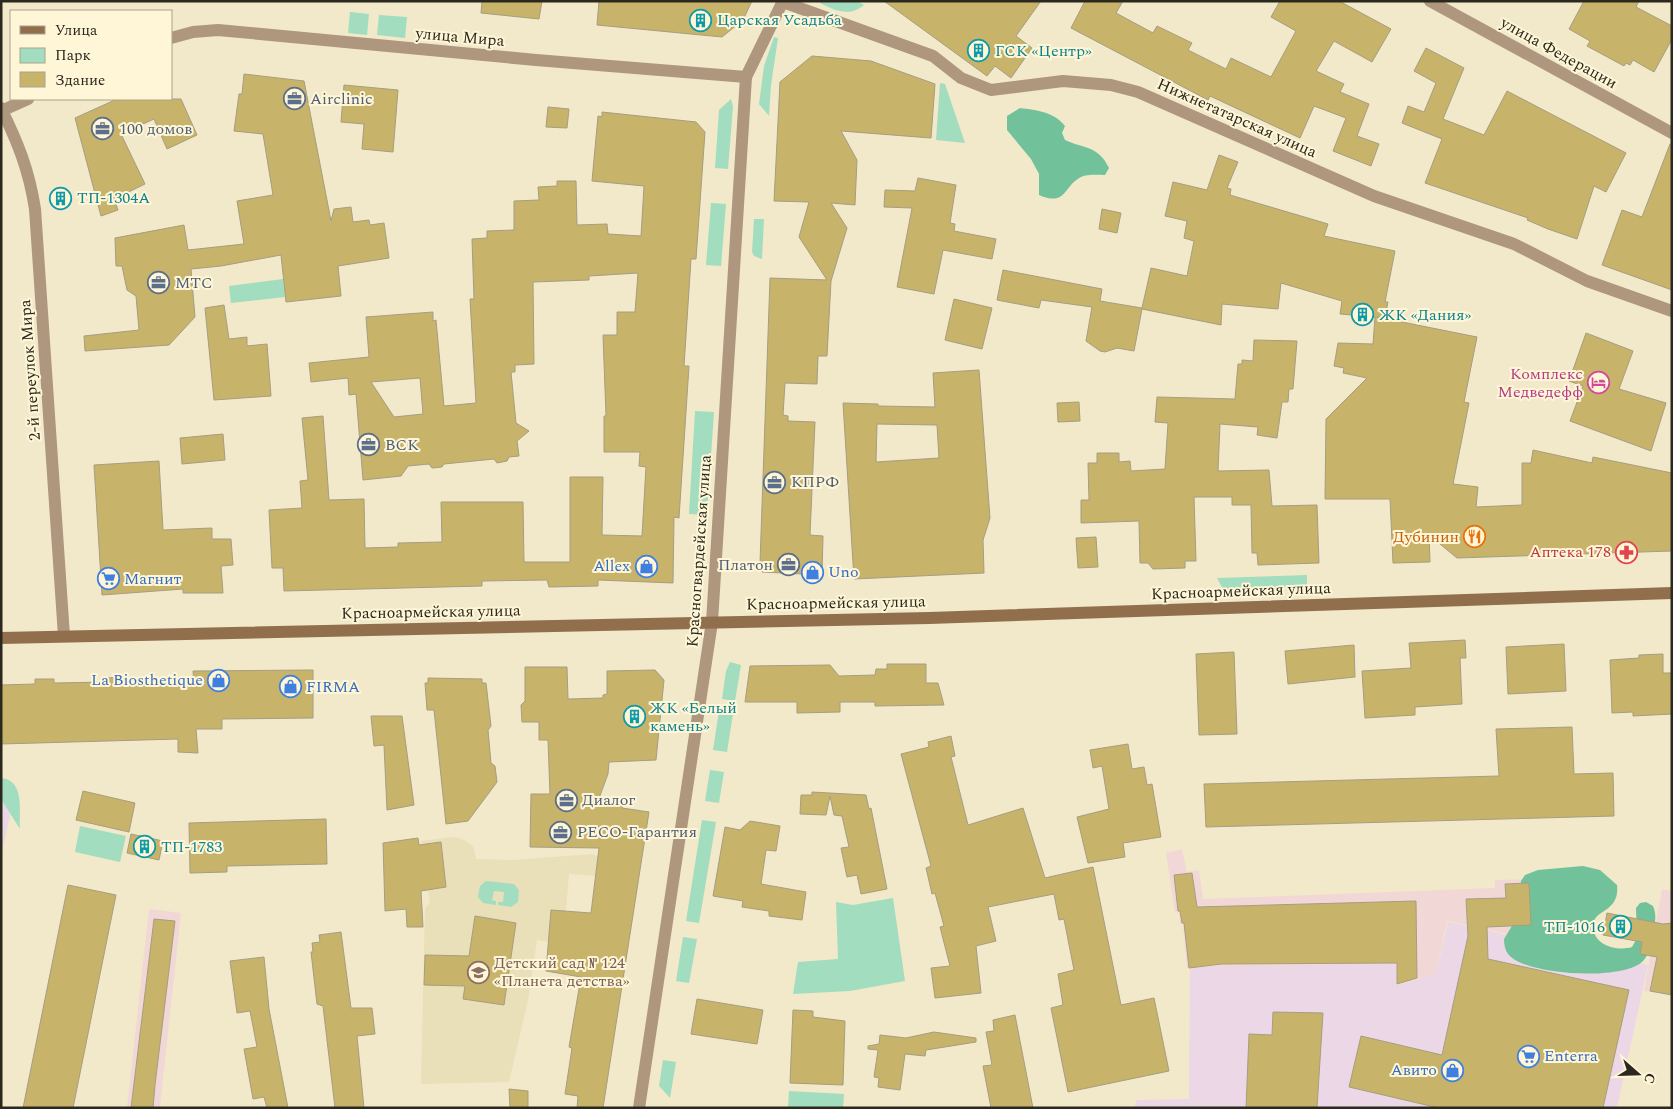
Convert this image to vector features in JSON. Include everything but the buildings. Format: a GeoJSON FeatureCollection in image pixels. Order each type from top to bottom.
{"type":"FeatureCollection","features":[{"type":"Feature","properties":{"kind":"main road","name":"Красноармейская улица"},"geometry":{"type":"LineString","coordinates":[[1,638],[929,618],[1672,593]]}},
{"type":"Feature","properties":{"kind":"street","name":"улица Федерации"},"geometry":{"type":"LineString","coordinates":[[1430,1],[1672,133]]}},
{"type":"Feature","properties":{"kind":"street","name":"Красногвардейская улица"},"geometry":{"type":"LineString","coordinates":[[639,1108],[712,622],[746,77],[783,2]]}},
{"type":"Feature","properties":{"kind":"street","name":"Нижнетатарская улица"},"geometry":{"type":"LineString","coordinates":[[783,2],[933,56],[961,78],[991,90],[1063,81],[1111,85],[1138,92],[1366,192],[1514,244],[1587,281],[1672,311]]}},
{"type":"Feature","properties":{"kind":"street","name":"улица Мира"},"geometry":{"type":"LineString","coordinates":[[172,38],[193,32],[218,30],[536,60],[746,77]]}},
{"type":"Feature","properties":{"kind":"street"},"geometry":{"type":"LineString","coordinates":[[2,110],[26,100]]}},
{"type":"Feature","properties":{"kind":"street","name":"2-й переулок Мира"},"geometry":{"type":"LineString","coordinates":[[2,110],[23,154],[31,181],[35,209],[64,636]]}},
{"type":"Feature","properties":{"kind":"shaded area"},"geometry":{"type":"Polygon","coordinates":[[[1,799],[13,802],[1,856],[1,799]]]}},
{"type":"Feature","properties":{"kind":"shaded area","name":"Детский сад № 124 «Планета детства»"},"geometry":{"type":"Polygon","coordinates":[[[453,837],[462,839],[473,846],[476,859],[513,860],[592,854],[597,856],[642,858],[596,876],[569,874],[563,944],[537,940],[528,1000],[509,1082],[421,1084],[425,908],[430,903],[421,841],[453,837]]]}},
{"type":"Feature","properties":{"kind":"shaded area"},"geometry":{"type":"Polygon","coordinates":[[[1182,849],[1187,872],[1199,870],[1203,899],[1495,888],[1495,880],[1533,879],[1536,940],[1447,921],[1436,974],[1397,984],[1396,963],[1187,968],[1183,924],[1180,924],[1179,912],[1175,913],[1166,853],[1182,849]]]}},
{"type":"Feature","properties":{"kind":"shaded area"},"geometry":{"type":"Polygon","coordinates":[[[1662,889],[1672,891],[1672,995],[1644,991],[1662,889]]]}},
{"type":"Feature","properties":{"kind":"shaded area"},"geometry":{"type":"Polygon","coordinates":[[[149,909],[181,913],[160,1107],[164,1108],[127,1108],[149,909]]]}},
{"type":"Feature","properties":{"kind":"shaded area"},"geometry":{"type":"Polygon","coordinates":[[[1448,922],[1648,965],[1617,1108],[1135,1108],[1136,1100],[1189,1099],[1190,967],[1396,963],[1397,985],[1436,974],[1448,922]]]}},
{"type":"Feature","properties":{"kind":"green space"},"geometry":{"type":"Polygon","coordinates":[[[821,1],[857,1],[864,5],[853,11],[842,12],[820,3],[821,1]]]}},
{"type":"Feature","properties":{"kind":"green space"},"geometry":{"type":"Polygon","coordinates":[[[350,12],[369,14],[367,35],[348,33],[350,12]]]}},
{"type":"Feature","properties":{"kind":"green space"},"geometry":{"type":"Polygon","coordinates":[[[379,15],[407,17],[405,38],[377,35],[379,15]]]}},
{"type":"Feature","properties":{"kind":"green space"},"geometry":{"type":"Polygon","coordinates":[[[774,37],[778,38],[771,85],[769,116],[759,104],[764,66],[774,37]]]}},
{"type":"Feature","properties":{"kind":"green space"},"geometry":{"type":"Polygon","coordinates":[[[940,83],[945,84],[965,143],[936,140],[940,83]]]}},
{"type":"Feature","properties":{"kind":"green space"},"geometry":{"type":"Polygon","coordinates":[[[731,99],[733,106],[728,169],[715,168],[719,110],[731,99]]]}},
{"type":"Feature","properties":{"kind":"green space"},"geometry":{"type":"Polygon","coordinates":[[[1020,108],[1045,112],[1061,121],[1065,126],[1062,133],[1065,140],[1095,151],[1100,155],[1109,168],[1105,175],[1081,177],[1064,194],[1055,199],[1039,195],[1039,174],[1031,159],[1007,130],[1007,116],[1020,108]]]}},
{"type":"Feature","properties":{"kind":"green space"},"geometry":{"type":"Polygon","coordinates":[[[711,203],[726,204],[721,266],[706,265],[711,203]]]}},
{"type":"Feature","properties":{"kind":"green space"},"geometry":{"type":"Polygon","coordinates":[[[754,219],[764,219],[762,259],[754,256],[752,252],[754,219]]]}},
{"type":"Feature","properties":{"kind":"green space"},"geometry":{"type":"Polygon","coordinates":[[[283,279],[285,297],[231,303],[229,286],[283,279]]]}},
{"type":"Feature","properties":{"kind":"green space"},"geometry":{"type":"Polygon","coordinates":[[[695,411],[714,412],[707,515],[689,514],[695,411]]]}},
{"type":"Feature","properties":{"kind":"green space"},"geometry":{"type":"Polygon","coordinates":[[[1307,575],[1307,587],[1223,589],[1217,578],[1307,575]]]}},
{"type":"Feature","properties":{"kind":"green space"},"geometry":{"type":"Polygon","coordinates":[[[730,662],[741,665],[735,701],[722,699],[726,671],[730,662]]]}},
{"type":"Feature","properties":{"kind":"green space"},"geometry":{"type":"Polygon","coordinates":[[[719,711],[733,714],[727,752],[713,750],[719,711]]]}},
{"type":"Feature","properties":{"kind":"green space"},"geometry":{"type":"Polygon","coordinates":[[[710,770],[724,772],[719,803],[705,801],[710,770]]]}},
{"type":"Feature","properties":{"kind":"green space"},"geometry":{"type":"Polygon","coordinates":[[[1,778],[9,780],[17,790],[20,805],[20,829],[1,799],[1,778]]]}},
{"type":"Feature","properties":{"kind":"green space"},"geometry":{"type":"Polygon","coordinates":[[[702,820],[716,822],[699,923],[686,921],[702,820]]]}},
{"type":"Feature","properties":{"kind":"green space"},"geometry":{"type":"Polygon","coordinates":[[[80,826],[126,836],[120,862],[75,852],[80,826]]]}},
{"type":"Feature","properties":{"kind":"green space"},"geometry":{"type":"Polygon","coordinates":[[[1583,866],[1600,870],[1617,885],[1617,894],[1612,905],[1599,915],[1594,922],[1596,936],[1605,945],[1619,948],[1632,947],[1637,938],[1636,908],[1640,903],[1646,902],[1653,906],[1655,919],[1652,939],[1649,951],[1643,961],[1633,967],[1617,971],[1575,973],[1534,967],[1518,961],[1508,954],[1504,939],[1518,916],[1521,881],[1525,875],[1538,870],[1583,866]]]}},
{"type":"Feature","properties":{"kind":"green space"},"geometry":{"type":"Polygon","coordinates":[[[486,881],[514,884],[519,890],[518,902],[511,907],[498,905],[498,902],[503,902],[504,892],[494,891],[492,900],[496,901],[496,905],[483,903],[478,897],[480,886],[486,881]]]}},
{"type":"Feature","properties":{"kind":"green space"},"geometry":{"type":"Polygon","coordinates":[[[893,898],[905,981],[850,991],[793,994],[798,962],[838,959],[836,902],[853,905],[893,898]]]}},
{"type":"Feature","properties":{"kind":"green space"},"geometry":{"type":"Polygon","coordinates":[[[683,937],[697,939],[689,983],[676,981],[683,937]]]}},
{"type":"Feature","properties":{"kind":"green space"},"geometry":{"type":"Polygon","coordinates":[[[663,1060],[676,1062],[670,1098],[659,1086],[663,1060]]]}},
{"type":"Feature","properties":{"kind":"green space"},"geometry":{"type":"Polygon","coordinates":[[[789,1091],[844,1094],[843,1108],[788,1108],[789,1091]]]}},
{"type":"Feature","properties":{"kind":"place","name":"Царская Усадьба"},"geometry":{"type":"Point","coordinates":[701,20]}},
{"type":"Feature","properties":{"kind":"place","name":"ГСК «Центр»"},"geometry":{"type":"Point","coordinates":[979,51]}},
{"type":"Feature","properties":{"kind":"place","name":"Airclinic"},"geometry":{"type":"Point","coordinates":[294,99]}},
{"type":"Feature","properties":{"kind":"place","name":"100 домов"},"geometry":{"type":"Point","coordinates":[103,129]}},
{"type":"Feature","properties":{"kind":"place","name":"ТП-1304А"},"geometry":{"type":"Point","coordinates":[61,198]}},
{"type":"Feature","properties":{"kind":"place","name":"МТС"},"geometry":{"type":"Point","coordinates":[159,283]}},
{"type":"Feature","properties":{"kind":"place","name":"ЖК «Дания»"},"geometry":{"type":"Point","coordinates":[1363,315]}},
{"type":"Feature","properties":{"kind":"place","name":"Комплекс Медведефф"},"geometry":{"type":"Point","coordinates":[1599,383]}},
{"type":"Feature","properties":{"kind":"place","name":"ВСК"},"geometry":{"type":"Point","coordinates":[369,445]}},
{"type":"Feature","properties":{"kind":"place","name":"КПРФ"},"geometry":{"type":"Point","coordinates":[775,482]}},
{"type":"Feature","properties":{"kind":"place","name":"Дубинин"},"geometry":{"type":"Point","coordinates":[1475,537]}},
{"type":"Feature","properties":{"kind":"place","name":"Аптека 178"},"geometry":{"type":"Point","coordinates":[1627,552]}},
{"type":"Feature","properties":{"kind":"place","name":"Платон"},"geometry":{"type":"Point","coordinates":[789,565]}},
{"type":"Feature","properties":{"kind":"place","name":"Allex"},"geometry":{"type":"Point","coordinates":[646,566]}},
{"type":"Feature","properties":{"kind":"place","name":"Uno"},"geometry":{"type":"Point","coordinates":[812,572]}},
{"type":"Feature","properties":{"kind":"place","name":"Магнит"},"geometry":{"type":"Point","coordinates":[108,579]}},
{"type":"Feature","properties":{"kind":"place","name":"La Biosthetique"},"geometry":{"type":"Point","coordinates":[219,680]}},
{"type":"Feature","properties":{"kind":"place","name":"FIRMA"},"geometry":{"type":"Point","coordinates":[290,687]}},
{"type":"Feature","properties":{"kind":"place","name":"ЖК «Белый камень»"},"geometry":{"type":"Point","coordinates":[634,717]}},
{"type":"Feature","properties":{"kind":"place","name":"Диалог"},"geometry":{"type":"Point","coordinates":[566,800]}},
{"type":"Feature","properties":{"kind":"place","name":"РЕСО-Гарантия"},"geometry":{"type":"Point","coordinates":[561,832]}},
{"type":"Feature","properties":{"kind":"place","name":"ТП-1783"},"geometry":{"type":"Point","coordinates":[145,847]}},
{"type":"Feature","properties":{"kind":"place","name":"ТП-1016"},"geometry":{"type":"Point","coordinates":[1621,927]}},
{"type":"Feature","properties":{"kind":"place","name":"Детский сад № 124 «Планета детства»"},"geometry":{"type":"Point","coordinates":[478,972]}},
{"type":"Feature","properties":{"kind":"place","name":"Enterra"},"geometry":{"type":"Point","coordinates":[1528,1056]}},
{"type":"Feature","properties":{"kind":"place","name":"Авито"},"geometry":{"type":"Point","coordinates":[1453,1070]}}]}
